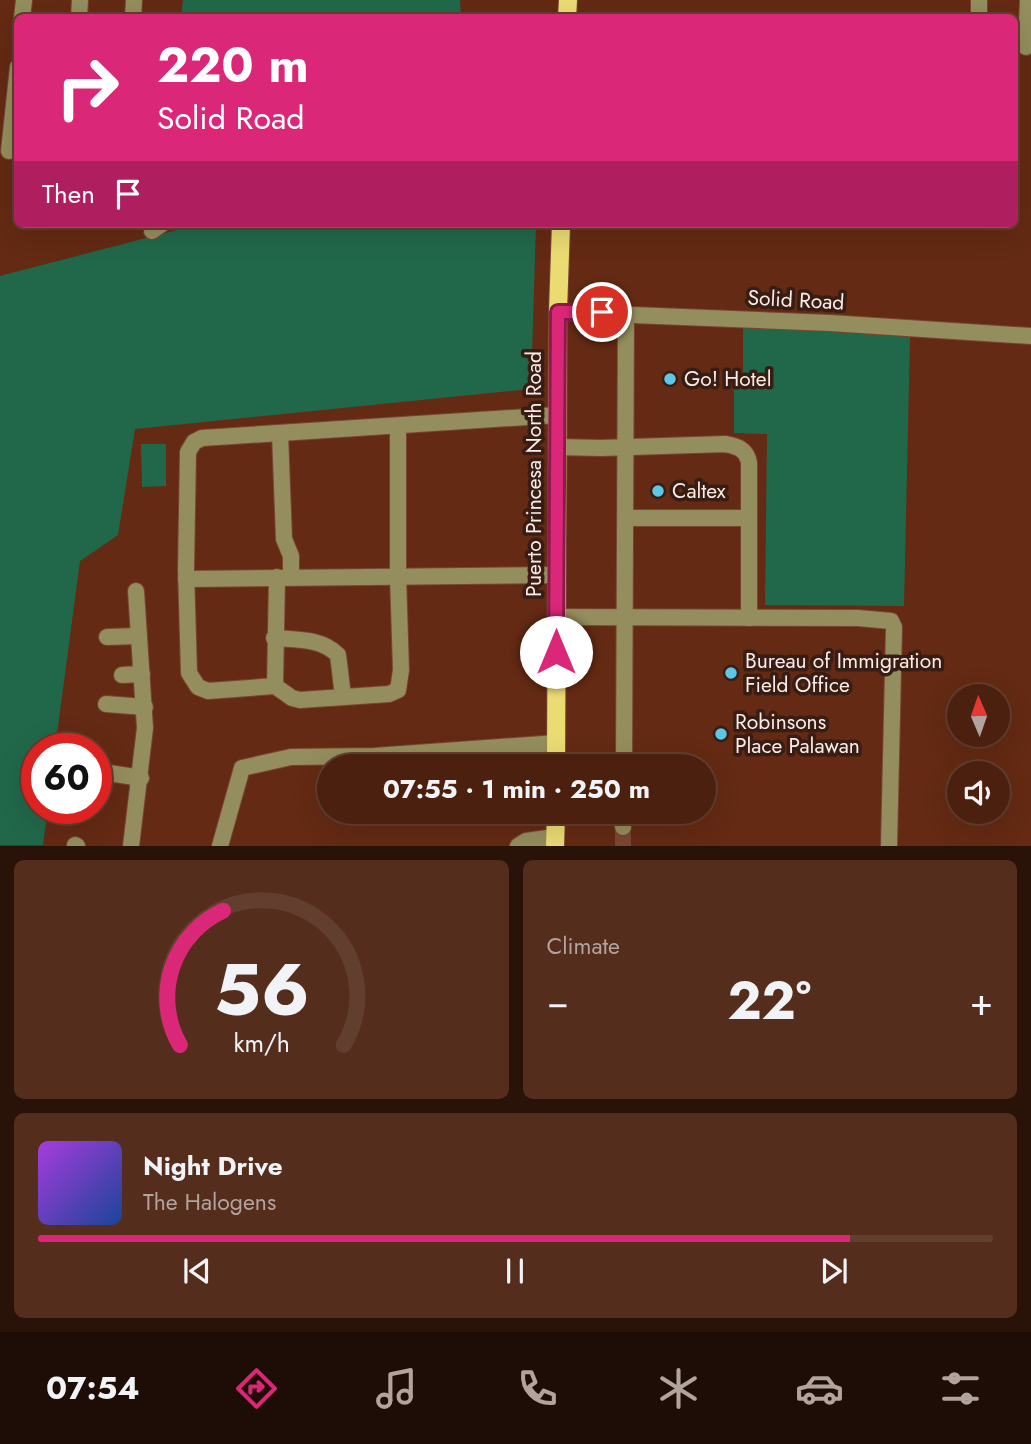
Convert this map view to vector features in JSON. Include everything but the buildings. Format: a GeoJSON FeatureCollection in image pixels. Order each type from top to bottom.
{"type":"FeatureCollection","features":[{"type":"Feature","properties":{"kind":"main road","name":"Puerto Princesa North Road"},"geometry":{"type":"LineString","coordinates":[[556,754],[561,228]]}},
{"type":"Feature","properties":{"kind":"street"},"geometry":{"type":"LineString","coordinates":[[1024,46],[1028,0]]}},
{"type":"Feature","properties":{"kind":"street"},"geometry":{"type":"LineString","coordinates":[[9,151],[14,104]]}},
{"type":"Feature","properties":{"kind":"street","name":"Solid Road"},"geometry":{"type":"LineString","coordinates":[[558,312],[626,313],[1031,336]]}},
{"type":"Feature","properties":{"kind":"street"},"geometry":{"type":"LineString","coordinates":[[624,754],[626,313]]}},
{"type":"Feature","properties":{"kind":"street"},"geometry":{"type":"LineString","coordinates":[[398,426],[401,670],[398,690],[389,694],[295,700],[275,686],[208,691],[198,687],[189,673],[186,579],[188,452],[194,442],[202,438],[558,415]]}},
{"type":"Feature","properties":{"kind":"street"},"geometry":{"type":"LineString","coordinates":[[275,686],[274,638],[284,577],[291,556],[284,539],[281,433]]}},
{"type":"Feature","properties":{"kind":"street"},"geometry":{"type":"LineString","coordinates":[[557,447],[626,448],[725,444],[736,446],[748,456],[749,618]]}},
{"type":"Feature","properties":{"kind":"street"},"geometry":{"type":"LineString","coordinates":[[626,518],[748,518]]}},
{"type":"Feature","properties":{"kind":"street"},"geometry":{"type":"LineString","coordinates":[[186,579],[556,575]]}},
{"type":"Feature","properties":{"kind":"street"},"geometry":{"type":"LineString","coordinates":[[131,845],[141,778],[145,707],[136,591]]}},
{"type":"Feature","properties":{"kind":"street"},"geometry":{"type":"LineString","coordinates":[[556,617],[858,618],[891,621],[894,627],[889,845]]}},
{"type":"Feature","properties":{"kind":"street"},"geometry":{"type":"LineString","coordinates":[[107,637],[139,636]]}},
{"type":"Feature","properties":{"kind":"street"},"geometry":{"type":"LineString","coordinates":[[274,638],[318,642],[331,648],[338,655],[342,696]]}},
{"type":"Feature","properties":{"kind":"street"},"geometry":{"type":"LineString","coordinates":[[122,675],[142,674]]}},
{"type":"Feature","properties":{"kind":"street"},"geometry":{"type":"LineString","coordinates":[[106,705],[145,707]]}},
{"type":"Feature","properties":{"kind":"street"},"geometry":{"type":"LineString","coordinates":[[220,845],[242,768],[291,757],[374,756],[556,743]]}},
{"type":"Feature","properties":{"kind":"street"},"geometry":{"type":"LineString","coordinates":[[112,773],[141,778]]}},
{"type":"Feature","properties":{"kind":"street"},"geometry":{"type":"LineString","coordinates":[[518,845],[526,841],[555,841]]}},
{"type":"Feature","properties":{"kind":"green space"},"geometry":{"type":"Polygon","coordinates":[[[183,0],[460,0],[461,14],[181,14],[183,0]]]}},
{"type":"Feature","properties":{"kind":"green space"},"geometry":{"type":"Polygon","coordinates":[[[185,228],[536,228],[531,389],[135,429],[118,535],[80,561],[57,733],[21,733],[21,824],[46,824],[43,845],[0,845],[0,276],[185,228]]]}},
{"type":"Feature","properties":{"kind":"green space"},"geometry":{"type":"Polygon","coordinates":[[[743,326],[910,337],[904,606],[765,605],[767,434],[734,433],[734,377],[743,376],[743,326]]]}},
{"type":"Feature","properties":{"kind":"green space"},"geometry":{"type":"Polygon","coordinates":[[[141,444],[166,444],[166,486],[142,487],[141,444]]]}},
{"type":"Feature","properties":{"kind":"tunnel"},"geometry":{"type":"LineString","coordinates":[[623,827],[623,846]]}},
{"type":"Feature","properties":{"kind":"place","name":"Go! Hotel"},"geometry":{"type":"Point","coordinates":[670,379]}},
{"type":"Feature","properties":{"kind":"place","name":"Caltex"},"geometry":{"type":"Point","coordinates":[658,491]}},
{"type":"Feature","properties":{"kind":"place","name":"Bureau of Immigration Field Office"},"geometry":{"type":"Point","coordinates":[731,673]}},
{"type":"Feature","properties":{"kind":"place","name":"Robinsons Place Palawan"},"geometry":{"type":"Point","coordinates":[721,734]}},
{"type":"Feature","properties":{"kind":"route"},"geometry":{"type":"LineString","coordinates":[[556,652],[558,312],[602,312]]}}]}
